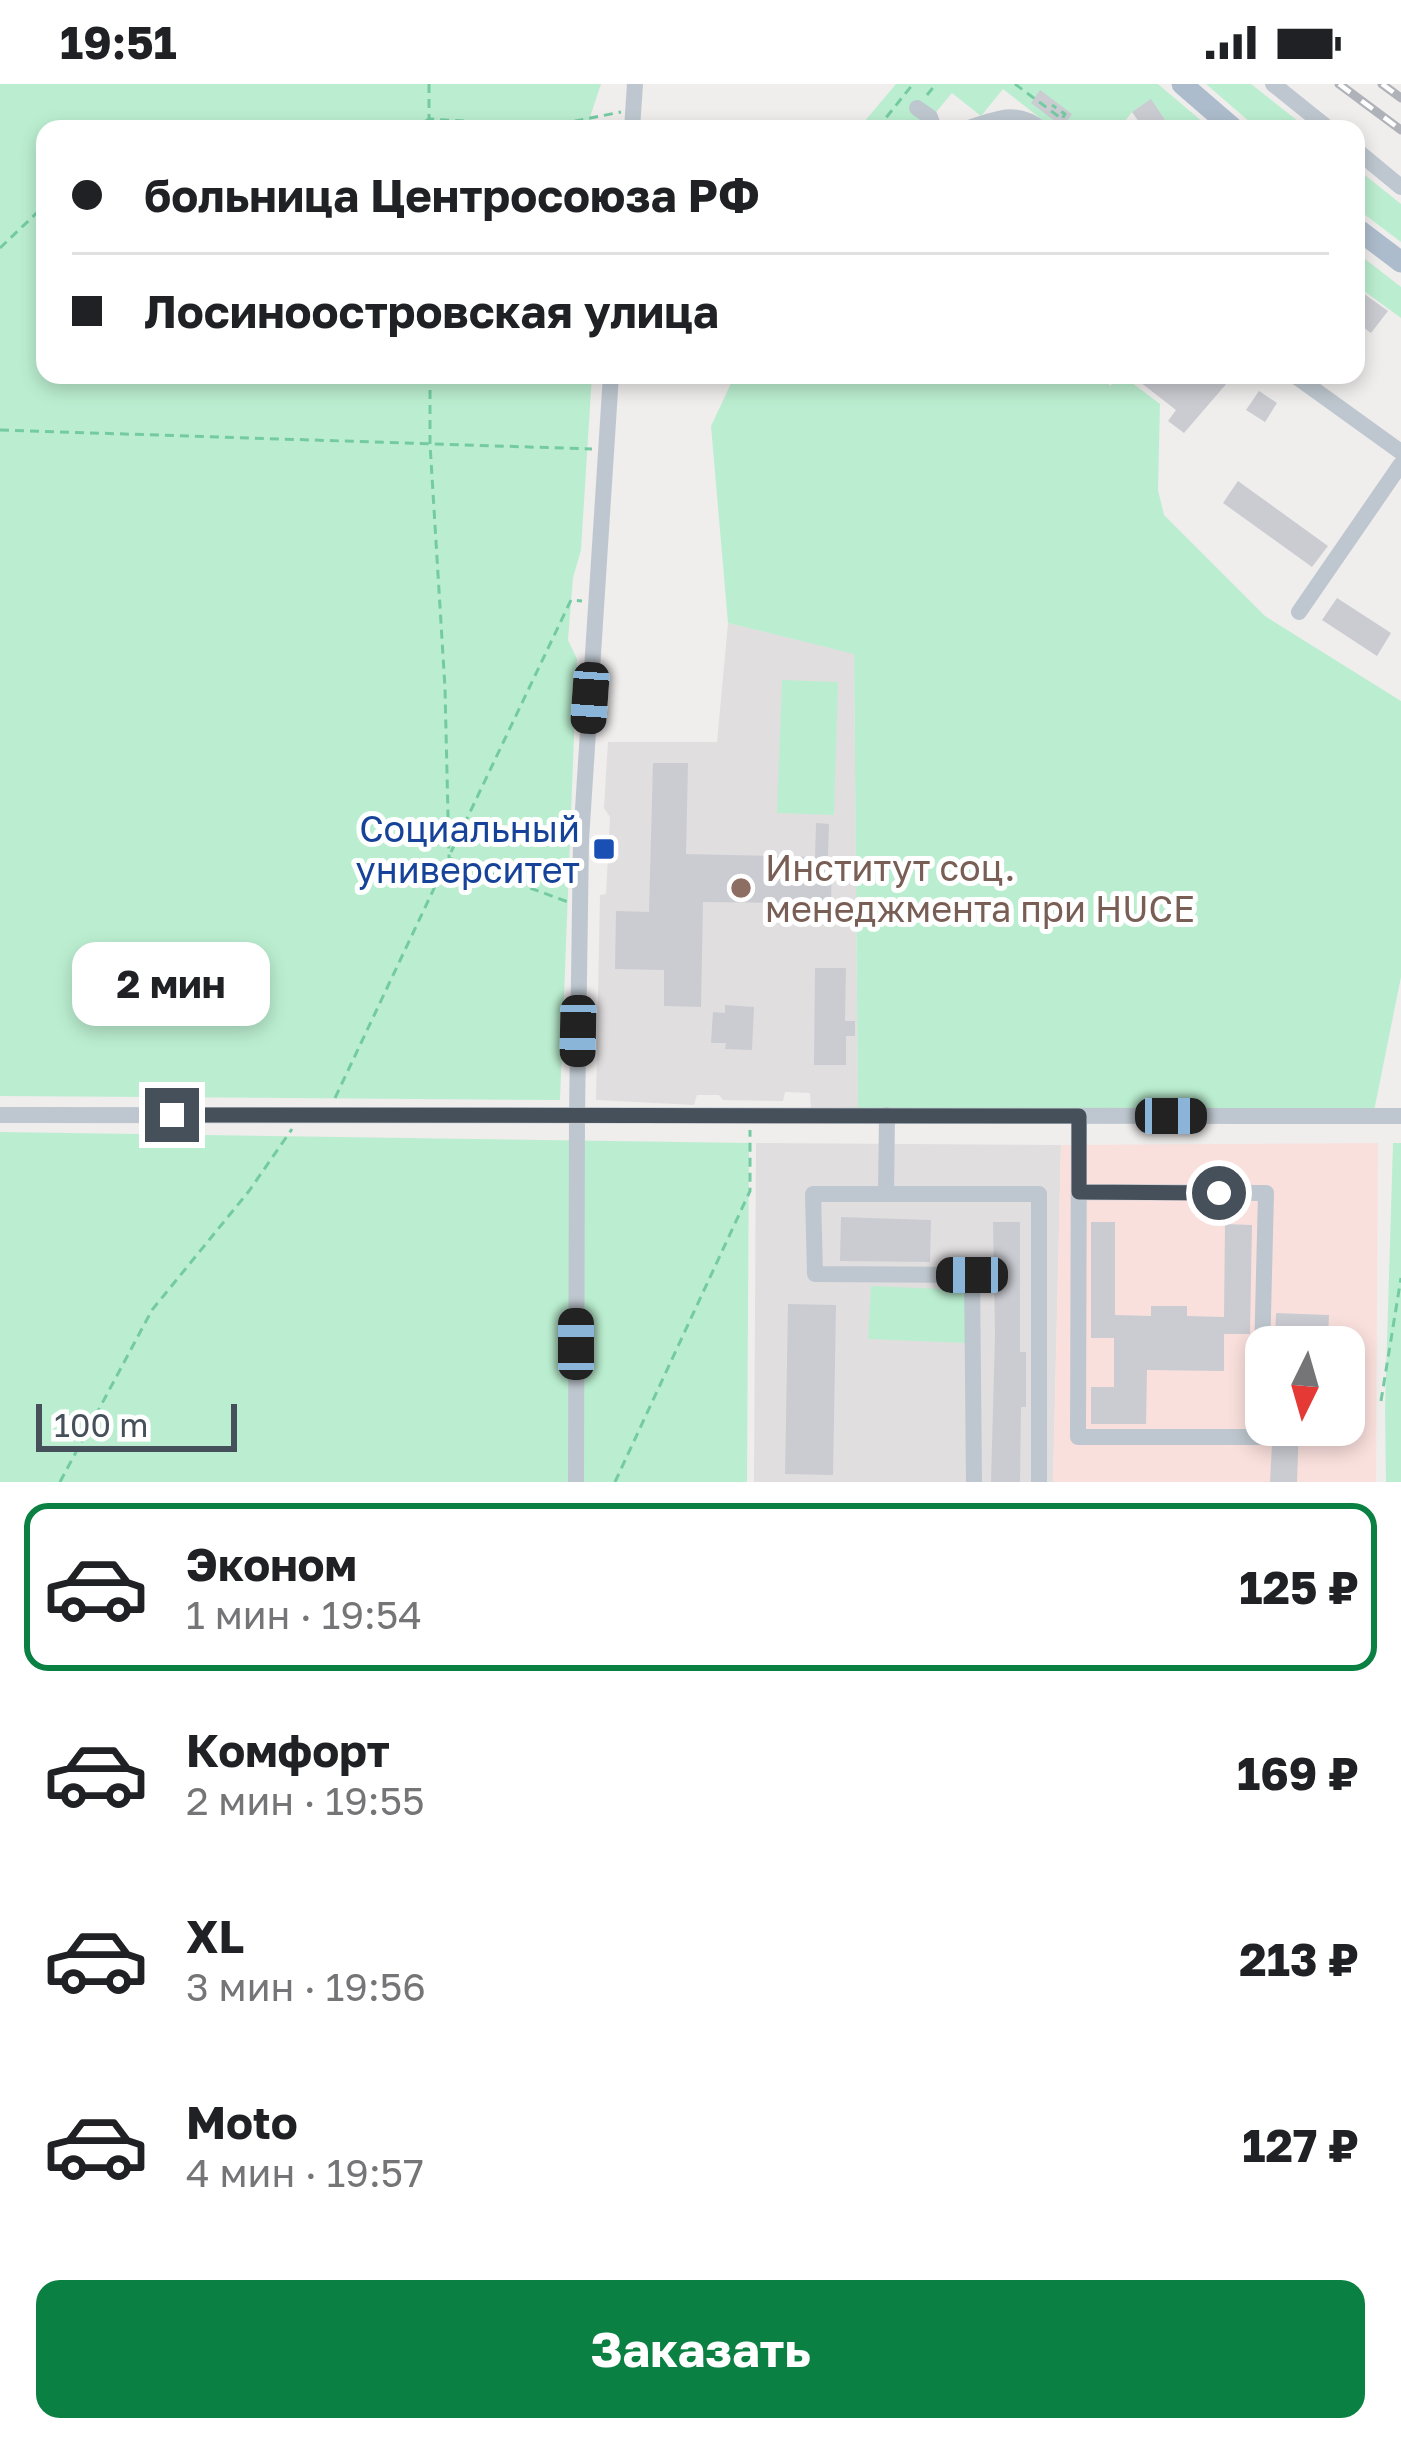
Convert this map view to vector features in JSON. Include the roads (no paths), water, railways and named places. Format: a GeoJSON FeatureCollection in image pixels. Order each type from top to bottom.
{"type":"FeatureCollection","features":[{"type":"Feature","properties":{"kind":"main road"},"geometry":{"type":"LineString","coordinates":[[1182,84],[1224,120]]}},
{"type":"Feature","properties":{"kind":"main road"},"geometry":{"type":"LineString","coordinates":[[1365,235],[1401,264]]}},
{"type":"Feature","properties":{"kind":"street"},"geometry":{"type":"LineString","coordinates":[[633,120],[635,84]]}},
{"type":"Feature","properties":{"kind":"street"},"geometry":{"type":"LineString","coordinates":[[1273,84],[1318,120]]}},
{"type":"Feature","properties":{"kind":"street"},"geometry":{"type":"LineString","coordinates":[[916,108],[931,120]]}},
{"type":"Feature","properties":{"kind":"street"},"geometry":{"type":"LineString","coordinates":[[994,120],[1007,116],[1030,120]]}},
{"type":"Feature","properties":{"kind":"street"},"geometry":{"type":"LineString","coordinates":[[1365,158],[1401,187]]}},
{"type":"Feature","properties":{"kind":"street"},"geometry":{"type":"LineString","coordinates":[[576,1482],[581,840],[610,384]]}},
{"type":"Feature","properties":{"kind":"street"},"geometry":{"type":"LineString","coordinates":[[1307,384],[1401,452]]}},
{"type":"Feature","properties":{"kind":"street"},"geometry":{"type":"LineString","coordinates":[[1299,612],[1401,464]]}},
{"type":"Feature","properties":{"kind":"street"},"geometry":{"type":"LineString","coordinates":[[0,1115],[1401,1117]]}},
{"type":"Feature","properties":{"kind":"street"},"geometry":{"type":"LineString","coordinates":[[886,1193],[887,1115]]}},
{"type":"Feature","properties":{"kind":"street"},"geometry":{"type":"LineString","coordinates":[[1079,1116],[1078,1436],[1260,1437],[1266,1193],[1079,1192]]}},
{"type":"Feature","properties":{"kind":"street"},"geometry":{"type":"LineString","coordinates":[[974,1482],[972,1275],[815,1274],[813,1194],[1040,1194],[1040,1482]]}},
{"type":"Feature","properties":{"kind":"railway"},"geometry":{"type":"LineString","coordinates":[[1339,84],[1401,130]]}},
{"type":"Feature","properties":{"kind":"railway"},"geometry":{"type":"LineString","coordinates":[[1382,84],[1401,98]]}},
{"type":"Feature","properties":{"kind":"place","name":"Социальный университет"},"geometry":{"type":"Point","coordinates":[604,849]}},
{"type":"Feature","properties":{"kind":"place","name":"Институт соц. менеджмента при HUCE"},"geometry":{"type":"Point","coordinates":[741,888]}}]}
